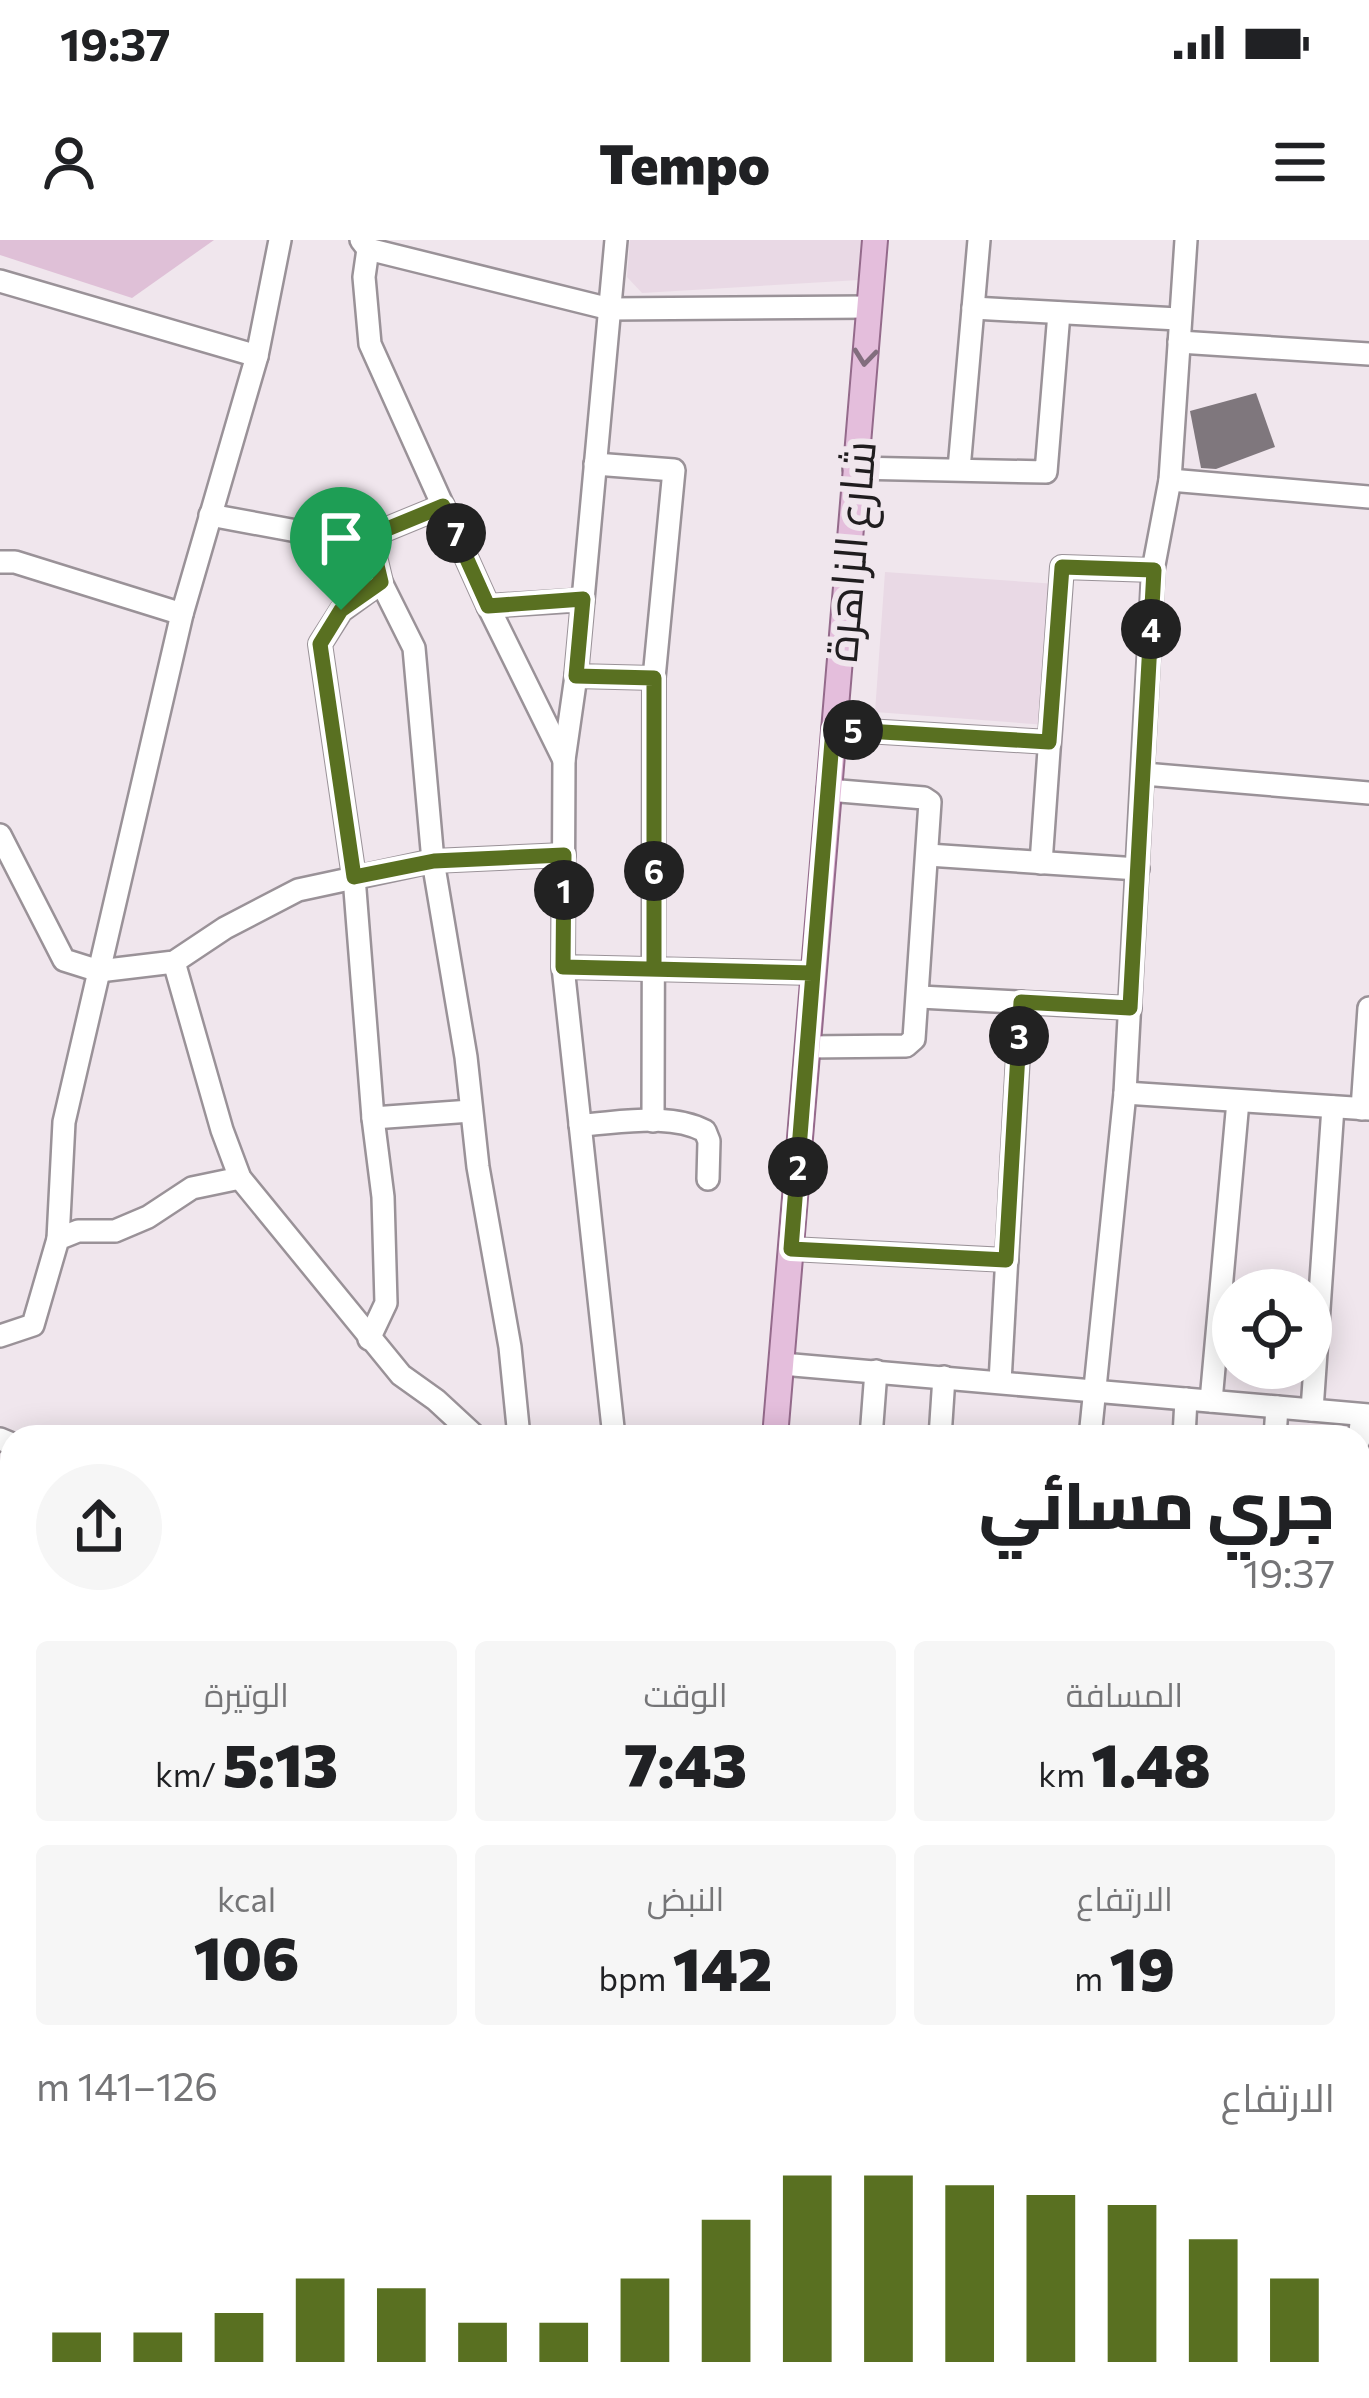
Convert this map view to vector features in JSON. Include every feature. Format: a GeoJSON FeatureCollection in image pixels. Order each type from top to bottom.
{"type":"FeatureCollection","features":[{"type":"Feature","properties":{"kind":"main road","name":"شارع الزاهرة"},"geometry":{"type":"LineString","coordinates":[[776,1425],[875,240]]}},
{"type":"Feature","properties":{"kind":"street"},"geometry":{"type":"LineString","coordinates":[[0,1336],[33,1325],[58,1239],[64,1122],[182,614],[257,356],[280,240]]}},
{"type":"Feature","properties":{"kind":"street"},"geometry":{"type":"LineString","coordinates":[[613,1425],[563,967],[564,760],[616,240]]}},
{"type":"Feature","properties":{"kind":"street"},"geometry":{"type":"LineString","coordinates":[[959,469],[979,240]]}},
{"type":"Feature","properties":{"kind":"street"},"geometry":{"type":"LineString","coordinates":[[1091,1425],[1126,1093],[1154,570],[1170,481],[1186,240]]}},
{"type":"Feature","properties":{"kind":"street"},"geometry":{"type":"LineString","coordinates":[[564,760],[488,606],[370,344],[364,244],[610,309],[870,307]]}},
{"type":"Feature","properties":{"kind":"street"},"geometry":{"type":"LineString","coordinates":[[0,281],[257,356]]}},
{"type":"Feature","properties":{"kind":"street"},"geometry":{"type":"LineString","coordinates":[[973,308],[1059,313],[1369,354]]}},
{"type":"Feature","properties":{"kind":"street"},"geometry":{"type":"LineString","coordinates":[[854,468],[1046,472],[1059,313]]}},
{"type":"Feature","properties":{"kind":"street"},"geometry":{"type":"LineString","coordinates":[[596,464],[674,470],[654,678],[653,1121]]}},
{"type":"Feature","properties":{"kind":"street"},"geometry":{"type":"LineString","coordinates":[[1170,481],[1369,497]]}},
{"type":"Feature","properties":{"kind":"street"},"geometry":{"type":"LineString","coordinates":[[210,515],[329,537],[370,536],[443,506]]}},
{"type":"Feature","properties":{"kind":"street"},"geometry":{"type":"LineString","coordinates":[[370,536],[381,582],[414,648],[434,861],[510,1347],[518,1425]]}},
{"type":"Feature","properties":{"kind":"street"},"geometry":{"type":"LineString","coordinates":[[0,562],[15,562],[182,614]]}},
{"type":"Feature","properties":{"kind":"street"},"geometry":{"type":"LineString","coordinates":[[1040,863],[1062,567],[1154,570]]}},
{"type":"Feature","properties":{"kind":"street"},"geometry":{"type":"LineString","coordinates":[[369,1340],[386,1303],[383,1197],[354,877],[320,644],[341,610],[381,582]]}},
{"type":"Feature","properties":{"kind":"street"},"geometry":{"type":"LineString","coordinates":[[488,606],[583,599]]}},
{"type":"Feature","properties":{"kind":"street"},"geometry":{"type":"LineString","coordinates":[[576,676],[654,678]]}},
{"type":"Feature","properties":{"kind":"street"},"geometry":{"type":"LineString","coordinates":[[833,729],[1049,742]]}},
{"type":"Feature","properties":{"kind":"street"},"geometry":{"type":"LineString","coordinates":[[1144,774],[1369,793]]}},
{"type":"Feature","properties":{"kind":"street"},"geometry":{"type":"LineString","coordinates":[[807,1047],[906,1046],[914,1040],[920,997],[930,802],[828,790]]}},
{"type":"Feature","properties":{"kind":"street"},"geometry":{"type":"LineString","coordinates":[[0,835],[64,960],[99,971],[174,962],[225,928],[298,890],[434,861],[564,855]]}},
{"type":"Feature","properties":{"kind":"street"},"geometry":{"type":"LineString","coordinates":[[928,855],[1138,869]]}},
{"type":"Feature","properties":{"kind":"street"},"geometry":{"type":"LineString","coordinates":[[174,962],[240,1178],[369,1340],[401,1375],[463,1425]]}},
{"type":"Feature","properties":{"kind":"street"},"geometry":{"type":"LineString","coordinates":[[563,967],[813,973]]}},
{"type":"Feature","properties":{"kind":"street"},"geometry":{"type":"LineString","coordinates":[[920,997],[1130,1008]]}},
{"type":"Feature","properties":{"kind":"street"},"geometry":{"type":"LineString","coordinates":[[1000,1382],[1021,1002]]}},
{"type":"Feature","properties":{"kind":"street"},"geometry":{"type":"LineString","coordinates":[[1126,1093],[1365,1109],[1369,1008]]}},
{"type":"Feature","properties":{"kind":"street"},"geometry":{"type":"LineString","coordinates":[[1211,1401],[1238,1100]]}},
{"type":"Feature","properties":{"kind":"street"},"geometry":{"type":"LineString","coordinates":[[1312,1410],[1333,1107]]}},
{"type":"Feature","properties":{"kind":"street"},"geometry":{"type":"LineString","coordinates":[[373,1118],[472,1111]]}},
{"type":"Feature","properties":{"kind":"street"},"geometry":{"type":"LineString","coordinates":[[580,1125],[693,1124],[705,1131],[709,1141],[708,1179]]}},
{"type":"Feature","properties":{"kind":"street"},"geometry":{"type":"LineString","coordinates":[[58,1239],[78,1231],[115,1231],[192,1188],[240,1178]]}},
{"type":"Feature","properties":{"kind":"street"},"geometry":{"type":"LineString","coordinates":[[791,1249],[1006,1260]]}},
{"type":"Feature","properties":{"kind":"street"},"geometry":{"type":"LineString","coordinates":[[782,1364],[1365,1415]]}},
{"type":"Feature","properties":{"kind":"street"},"geometry":{"type":"LineString","coordinates":[[872,1425],[876,1371]]}},
{"type":"Feature","properties":{"kind":"street"},"geometry":{"type":"LineString","coordinates":[[941,1425],[944,1377]]}},
{"type":"Feature","properties":{"kind":"street"},"geometry":{"type":"LineString","coordinates":[[1185,1425],[1186,1399]]}},
{"type":"Feature","properties":{"kind":"street"},"geometry":{"type":"LineString","coordinates":[[1275,1425],[1276,1407]]}},
{"type":"Feature","properties":{"kind":"shaded area"},"geometry":{"type":"Polygon","coordinates":[[[0,240],[214,240],[132,298],[0,255],[0,240]]]}},
{"type":"Feature","properties":{"kind":"shaded area"},"geometry":{"type":"Polygon","coordinates":[[[630,240],[861,240],[859,280],[642,293],[627,277],[630,240]]]}},
{"type":"Feature","properties":{"kind":"shaded area"},"geometry":{"type":"Polygon","coordinates":[[[885,572],[1057,584],[1046,725],[875,712],[885,572]]]}},
{"type":"Feature","properties":{"kind":"building"},"geometry":{"type":"Polygon","coordinates":[[[1256,393],[1275,447],[1216,469],[1201,468],[1190,411],[1256,393]]]}},
{"type":"Feature","properties":{"kind":"route"},"geometry":{"type":"LineString","coordinates":[[341,610],[320,644],[354,877],[434,861],[564,855],[563,967],[813,973],[791,1249],[1006,1260],[1021,1002],[1130,1008],[1154,570],[1062,567],[1049,742],[833,729],[813,973],[654,969],[654,678],[576,676],[583,599],[488,606],[443,506],[370,536],[381,582],[341,610]]}}]}
